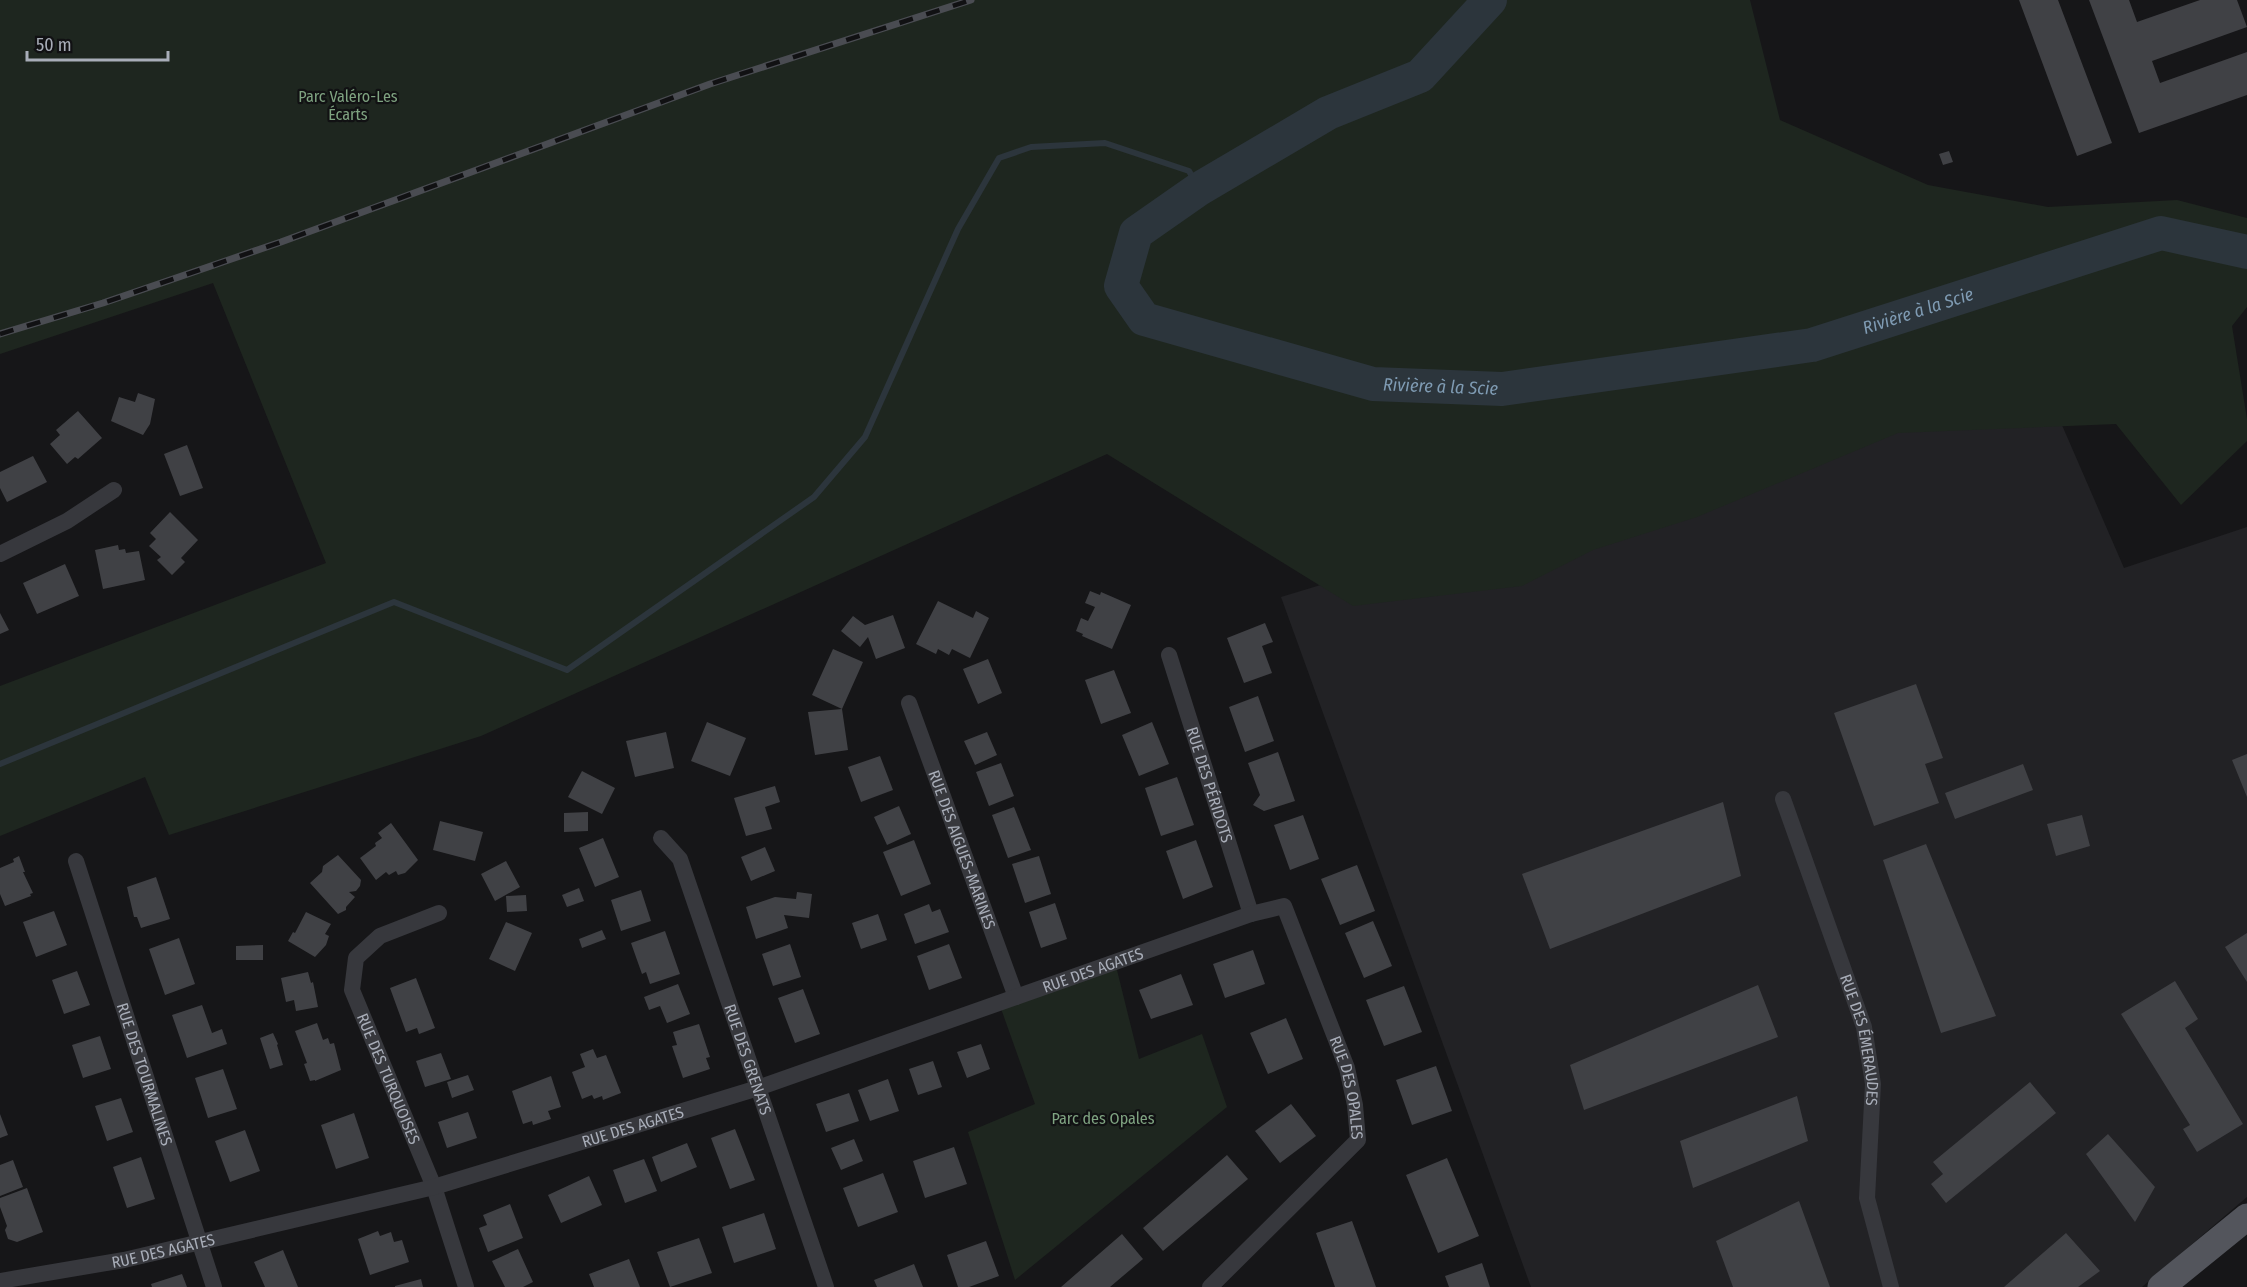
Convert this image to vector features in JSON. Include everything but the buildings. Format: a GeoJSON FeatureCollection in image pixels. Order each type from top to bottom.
{"type":"FeatureCollection","features":[{"type":"Feature","properties":{"kind":"main road"},"geometry":{"type":"LineString","coordinates":[[2161,1287],[2247,1217]]}},
{"type":"Feature","properties":{"kind":"street"},"geometry":{"type":"LineString","coordinates":[[0,554],[67,521],[114,490]]}},
{"type":"Feature","properties":{"kind":"street","name":"RUE DES PÉRIDOTS"},"geometry":{"type":"LineString","coordinates":[[1169,655],[1251,914]]}},
{"type":"Feature","properties":{"kind":"street","name":"RUE DES AIGUES-MARINES"},"geometry":{"type":"LineString","coordinates":[[909,703],[1016,997]]}},
{"type":"Feature","properties":{"kind":"street","name":"RUE DES ÉMERAUDES"},"geometry":{"type":"LineString","coordinates":[[1783,799],[1864,1027],[1873,1084],[1867,1198],[1891,1287]]}},
{"type":"Feature","properties":{"kind":"street","name":"RUE DES GRENATS"},"geometry":{"type":"LineString","coordinates":[[661,838],[680,859],[826,1287]]}},
{"type":"Feature","properties":{"kind":"street","name":"RUE DES TOURMALINES"},"geometry":{"type":"LineString","coordinates":[[76,861],[214,1287]]}},
{"type":"Feature","properties":{"kind":"street","name":"RUE DES OPALES"},"geometry":{"type":"LineString","coordinates":[[1210,1287],[1358,1140],[1355,1105],[1347,1068],[1284,906],[1251,914]]}},
{"type":"Feature","properties":{"kind":"street","name":"RUE DES TURQUOISES"},"geometry":{"type":"LineString","coordinates":[[439,913],[380,936],[356,958],[352,990],[434,1186],[466,1287]]}},
{"type":"Feature","properties":{"kind":"street","name":"RUE DES AGATES"},"geometry":{"type":"LineString","coordinates":[[0,1281],[124,1260],[434,1186],[758,1088],[1251,914]]}},
{"type":"Feature","properties":{"kind":"shaded area"},"geometry":{"type":"Polygon","coordinates":[[[2042,379],[2124,568],[2247,527],[2247,1197],[2142,1287],[1531,1287],[1281,597],[1762,451],[2042,379]]]}},
{"type":"Feature","properties":{"kind":"green space","name":"Parc Valéro-Les Écarts"},"geometry":{"type":"Polygon","coordinates":[[[0,0],[1750,0],[1780,120],[1928,185],[2048,207],[2177,200],[2247,218],[2247,307],[2232,326],[2247,419],[2247,441],[2181,505],[2116,424],[1898,433],[1697,517],[1593,550],[1522,586],[1353,606],[1107,454],[481,736],[169,835],[145,777],[0,836],[0,686],[326,563],[213,283],[0,354],[0,0]]]}},
{"type":"Feature","properties":{"kind":"green space","name":"Parc des Opales"},"geometry":{"type":"Polygon","coordinates":[[[1115,962],[1139,1059],[1202,1034],[1227,1107],[1015,1280],[968,1132],[1035,1104],[999,1003],[1115,962]]]}},
{"type":"Feature","properties":{"kind":"waterway","name":"Rivière à la Scie"},"geometry":{"type":"LineString","coordinates":[[1490,0],[1420,76],[1328,113],[1199,189],[1136,233],[1121,286],[1144,319],[1373,384],[1502,389],[1812,345],[2161,233],[2247,252]]}},
{"type":"Feature","properties":{"kind":"waterway"},"geometry":{"type":"LineString","coordinates":[[0,764],[394,602],[567,670],[814,497],[865,437],[958,229],[999,158],[1031,147],[1105,143],[1189,171],[1199,189]]}},
{"type":"Feature","properties":{"kind":"railway"},"geometry":{"type":"LineString","coordinates":[[0,334],[103,303],[281,242],[710,84],[971,0]]}}]}
